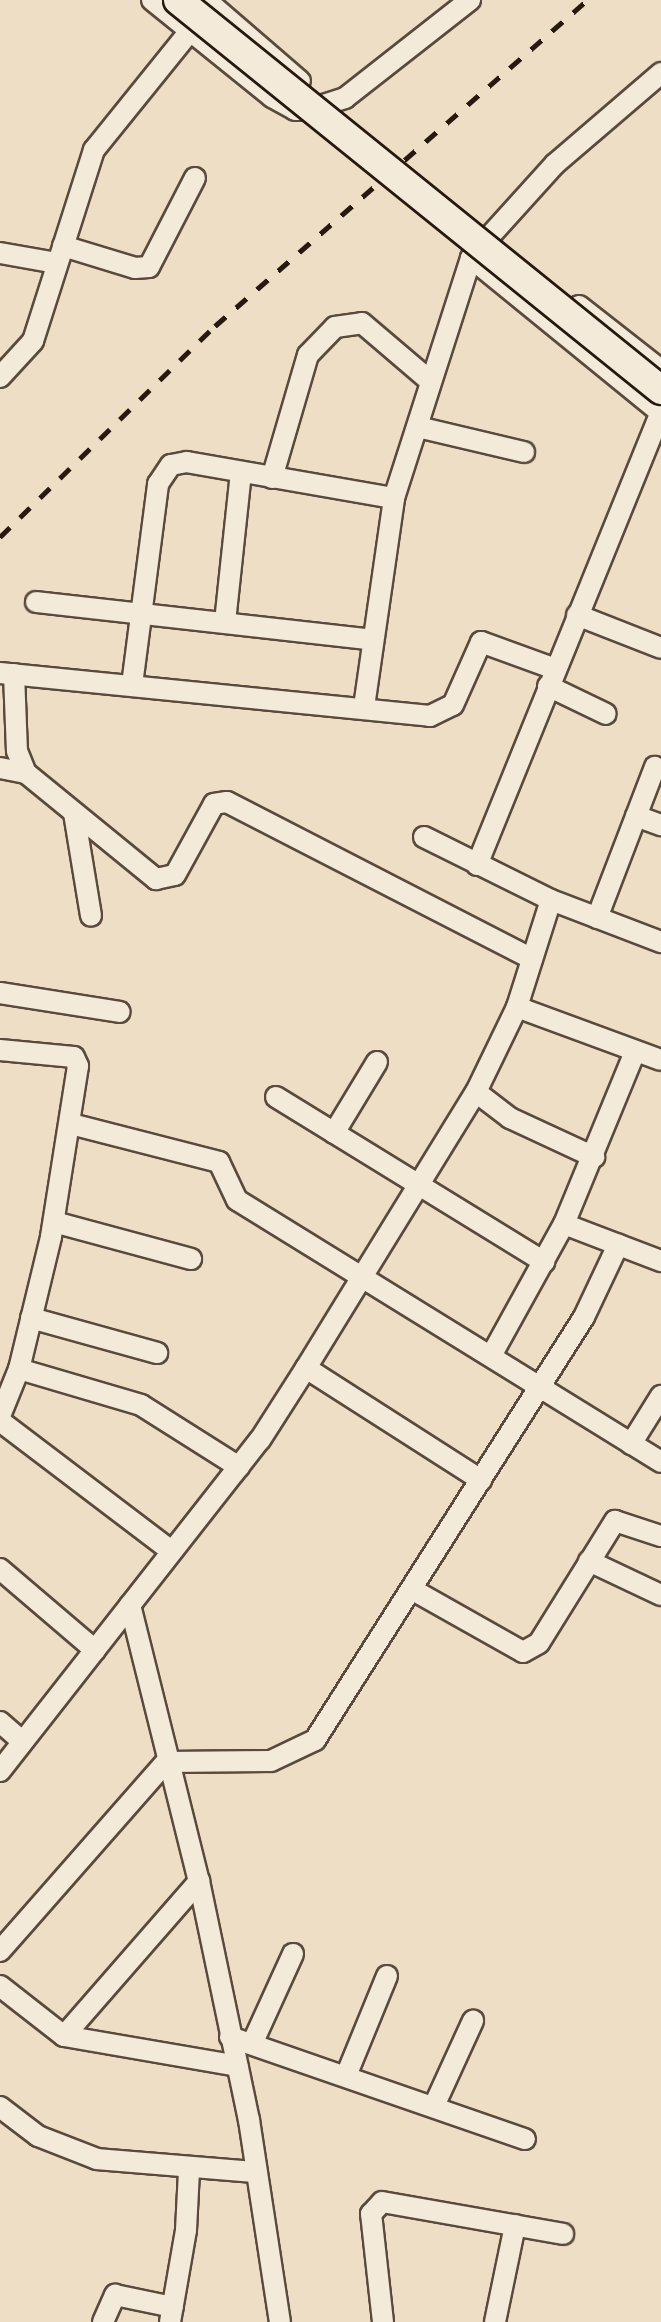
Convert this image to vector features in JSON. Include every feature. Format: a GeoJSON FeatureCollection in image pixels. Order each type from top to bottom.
{"type":"FeatureCollection","features":[{"type":"Feature","properties":{"kind":"main road"},"geometry":{"type":"LineString","coordinates":[[178,0],[661,390]]}},
{"type":"Feature","properties":{"kind":"street"},"geometry":{"type":"LineString","coordinates":[[152,0],[295,110],[327,105],[345,98],[470,0]]}},
{"type":"Feature","properties":{"kind":"street"},"geometry":{"type":"LineString","coordinates":[[206,0],[327,105]]}},
{"type":"Feature","properties":{"kind":"street"},"geometry":{"type":"LineString","coordinates":[[0,377],[33,341],[94,150],[191,30]]}},
{"type":"Feature","properties":{"kind":"street"},"geometry":{"type":"LineString","coordinates":[[364,707],[394,498],[418,427],[429,380],[471,258],[555,164],[661,73]]}},
{"type":"Feature","properties":{"kind":"street"},"geometry":{"type":"LineString","coordinates":[[0,253],[60,254],[135,268],[149,267],[195,178]]}},
{"type":"Feature","properties":{"kind":"street"},"geometry":{"type":"LineString","coordinates":[[489,237],[661,370]]}},
{"type":"Feature","properties":{"kind":"street"},"geometry":{"type":"LineString","coordinates":[[471,258],[661,412],[477,865]]}},
{"type":"Feature","properties":{"kind":"street"},"geometry":{"type":"LineString","coordinates":[[272,478],[308,355],[335,327],[362,323],[429,380]]}},
{"type":"Feature","properties":{"kind":"street"},"geometry":{"type":"LineString","coordinates":[[418,427],[524,452]]}},
{"type":"Feature","properties":{"kind":"street"},"geometry":{"type":"LineString","coordinates":[[132,685],[162,472],[187,462],[394,498]]}},
{"type":"Feature","properties":{"kind":"street"},"geometry":{"type":"LineString","coordinates":[[225,622],[241,473]]}},
{"type":"Feature","properties":{"kind":"street"},"geometry":{"type":"LineString","coordinates":[[36,602],[373,640]]}},
{"type":"Feature","properties":{"kind":"street"},"geometry":{"type":"LineString","coordinates":[[577,615],[661,648]]}},
{"type":"Feature","properties":{"kind":"street"},"geometry":{"type":"LineString","coordinates":[[26,773],[7,723],[7,674],[364,707],[430,716],[447,712],[481,642],[552,678],[606,714]]}},
{"type":"Feature","properties":{"kind":"street"},"geometry":{"type":"LineString","coordinates":[[597,918],[655,767]]}},
{"type":"Feature","properties":{"kind":"street"},"geometry":{"type":"LineString","coordinates":[[0,768],[26,773],[146,874],[166,879],[186,859],[214,804],[227,802],[532,959]]}},
{"type":"Feature","properties":{"kind":"street"},"geometry":{"type":"LineString","coordinates":[[74,813],[91,916]]}},
{"type":"Feature","properties":{"kind":"street"},"geometry":{"type":"LineString","coordinates":[[636,816],[661,825]]}},
{"type":"Feature","properties":{"kind":"street"},"geometry":{"type":"LineString","coordinates":[[424,837],[551,900],[661,942]]}},
{"type":"Feature","properties":{"kind":"street"},"geometry":{"type":"LineString","coordinates":[[0,1771],[239,1467],[306,1368],[421,1186],[476,1092],[517,1007],[551,900]]}},
{"type":"Feature","properties":{"kind":"street"},"geometry":{"type":"LineString","coordinates":[[0,993],[120,1012]]}},
{"type":"Feature","properties":{"kind":"street"},"geometry":{"type":"LineString","coordinates":[[517,1007],[661,1060]]}},
{"type":"Feature","properties":{"kind":"street"},"geometry":{"type":"LineString","coordinates":[[0,1050],[77,1060],[71,1124],[54,1222],[19,1369],[0,1418],[171,1551]]}},
{"type":"Feature","properties":{"kind":"street"},"geometry":{"type":"LineString","coordinates":[[491,1356],[564,1224],[635,1052]]}},
{"type":"Feature","properties":{"kind":"street"},"geometry":{"type":"LineString","coordinates":[[334,1133],[377,1062]]}},
{"type":"Feature","properties":{"kind":"street"},"geometry":{"type":"LineString","coordinates":[[476,1092],[510,1118],[594,1157]]}},
{"type":"Feature","properties":{"kind":"street"},"geometry":{"type":"LineString","coordinates":[[276,1097],[544,1262]]}},
{"type":"Feature","properties":{"kind":"street"},"geometry":{"type":"LineString","coordinates":[[71,1124],[219,1162],[232,1196],[661,1462]]}},
{"type":"Feature","properties":{"kind":"street"},"geometry":{"type":"LineString","coordinates":[[54,1222],[191,1259]]}},
{"type":"Feature","properties":{"kind":"street"},"geometry":{"type":"LineString","coordinates":[[564,1224],[661,1261]]}},
{"type":"Feature","properties":{"kind":"street"},"geometry":{"type":"LineString","coordinates":[[0,1951],[166,1762],[271,1761],[315,1740],[584,1317],[618,1245]]}},
{"type":"Feature","properties":{"kind":"street"},"geometry":{"type":"LineString","coordinates":[[31,1318],[157,1353]]}},
{"type":"Feature","properties":{"kind":"street"},"geometry":{"type":"LineString","coordinates":[[306,1368],[481,1480]]}},
{"type":"Feature","properties":{"kind":"street"},"geometry":{"type":"LineString","coordinates":[[19,1369],[141,1405],[239,1467]]}},
{"type":"Feature","properties":{"kind":"street"},"geometry":{"type":"LineString","coordinates":[[631,1444],[661,1396]]}},
{"type":"Feature","properties":{"kind":"street"},"geometry":{"type":"LineString","coordinates":[[413,1590],[523,1652],[539,1643],[615,1521],[661,1536]]}},
{"type":"Feature","properties":{"kind":"street"},"geometry":{"type":"LineString","coordinates":[[589,1561],[661,1595]]}},
{"type":"Feature","properties":{"kind":"street"},"geometry":{"type":"LineString","coordinates":[[0,1569],[95,1650]]}},
{"type":"Feature","properties":{"kind":"street"},"geometry":{"type":"LineString","coordinates":[[130,1605],[166,1762],[199,1881],[237,2066],[280,2322]]}},
{"type":"Feature","properties":{"kind":"street"},"geometry":{"type":"LineString","coordinates":[[0,1722],[23,1742]]}},
{"type":"Feature","properties":{"kind":"street"},"geometry":{"type":"LineString","coordinates":[[64,2036],[199,1881]]}},
{"type":"Feature","properties":{"kind":"street"},"geometry":{"type":"LineString","coordinates":[[252,2044],[293,1954]]}},
{"type":"Feature","properties":{"kind":"street"},"geometry":{"type":"LineString","coordinates":[[346,2076],[387,1976]]}},
{"type":"Feature","properties":{"kind":"street"},"geometry":{"type":"LineString","coordinates":[[0,1986],[64,2036],[237,2066]]}},
{"type":"Feature","properties":{"kind":"street"},"geometry":{"type":"LineString","coordinates":[[434,2106],[473,2021]]}},
{"type":"Feature","properties":{"kind":"street"},"geometry":{"type":"LineString","coordinates":[[230,2037],[525,2139]]}},
{"type":"Feature","properties":{"kind":"street"},"geometry":{"type":"LineString","coordinates":[[0,2107],[38,2136],[97,2159],[189,2171],[256,2172]]}},
{"type":"Feature","properties":{"kind":"street"},"geometry":{"type":"LineString","coordinates":[[103,2322],[115,2295],[171,2315],[189,2171]]}},
{"type":"Feature","properties":{"kind":"street"},"geometry":{"type":"LineString","coordinates":[[383,2322],[374,2206],[391,2202],[563,2234]]}},
{"type":"Feature","properties":{"kind":"street"},"geometry":{"type":"LineString","coordinates":[[495,2322],[515,2225]]}},
{"type":"Feature","properties":{"kind":"railway"},"geometry":{"type":"LineString","coordinates":[[0,537],[215,326],[588,0]]}}]}
